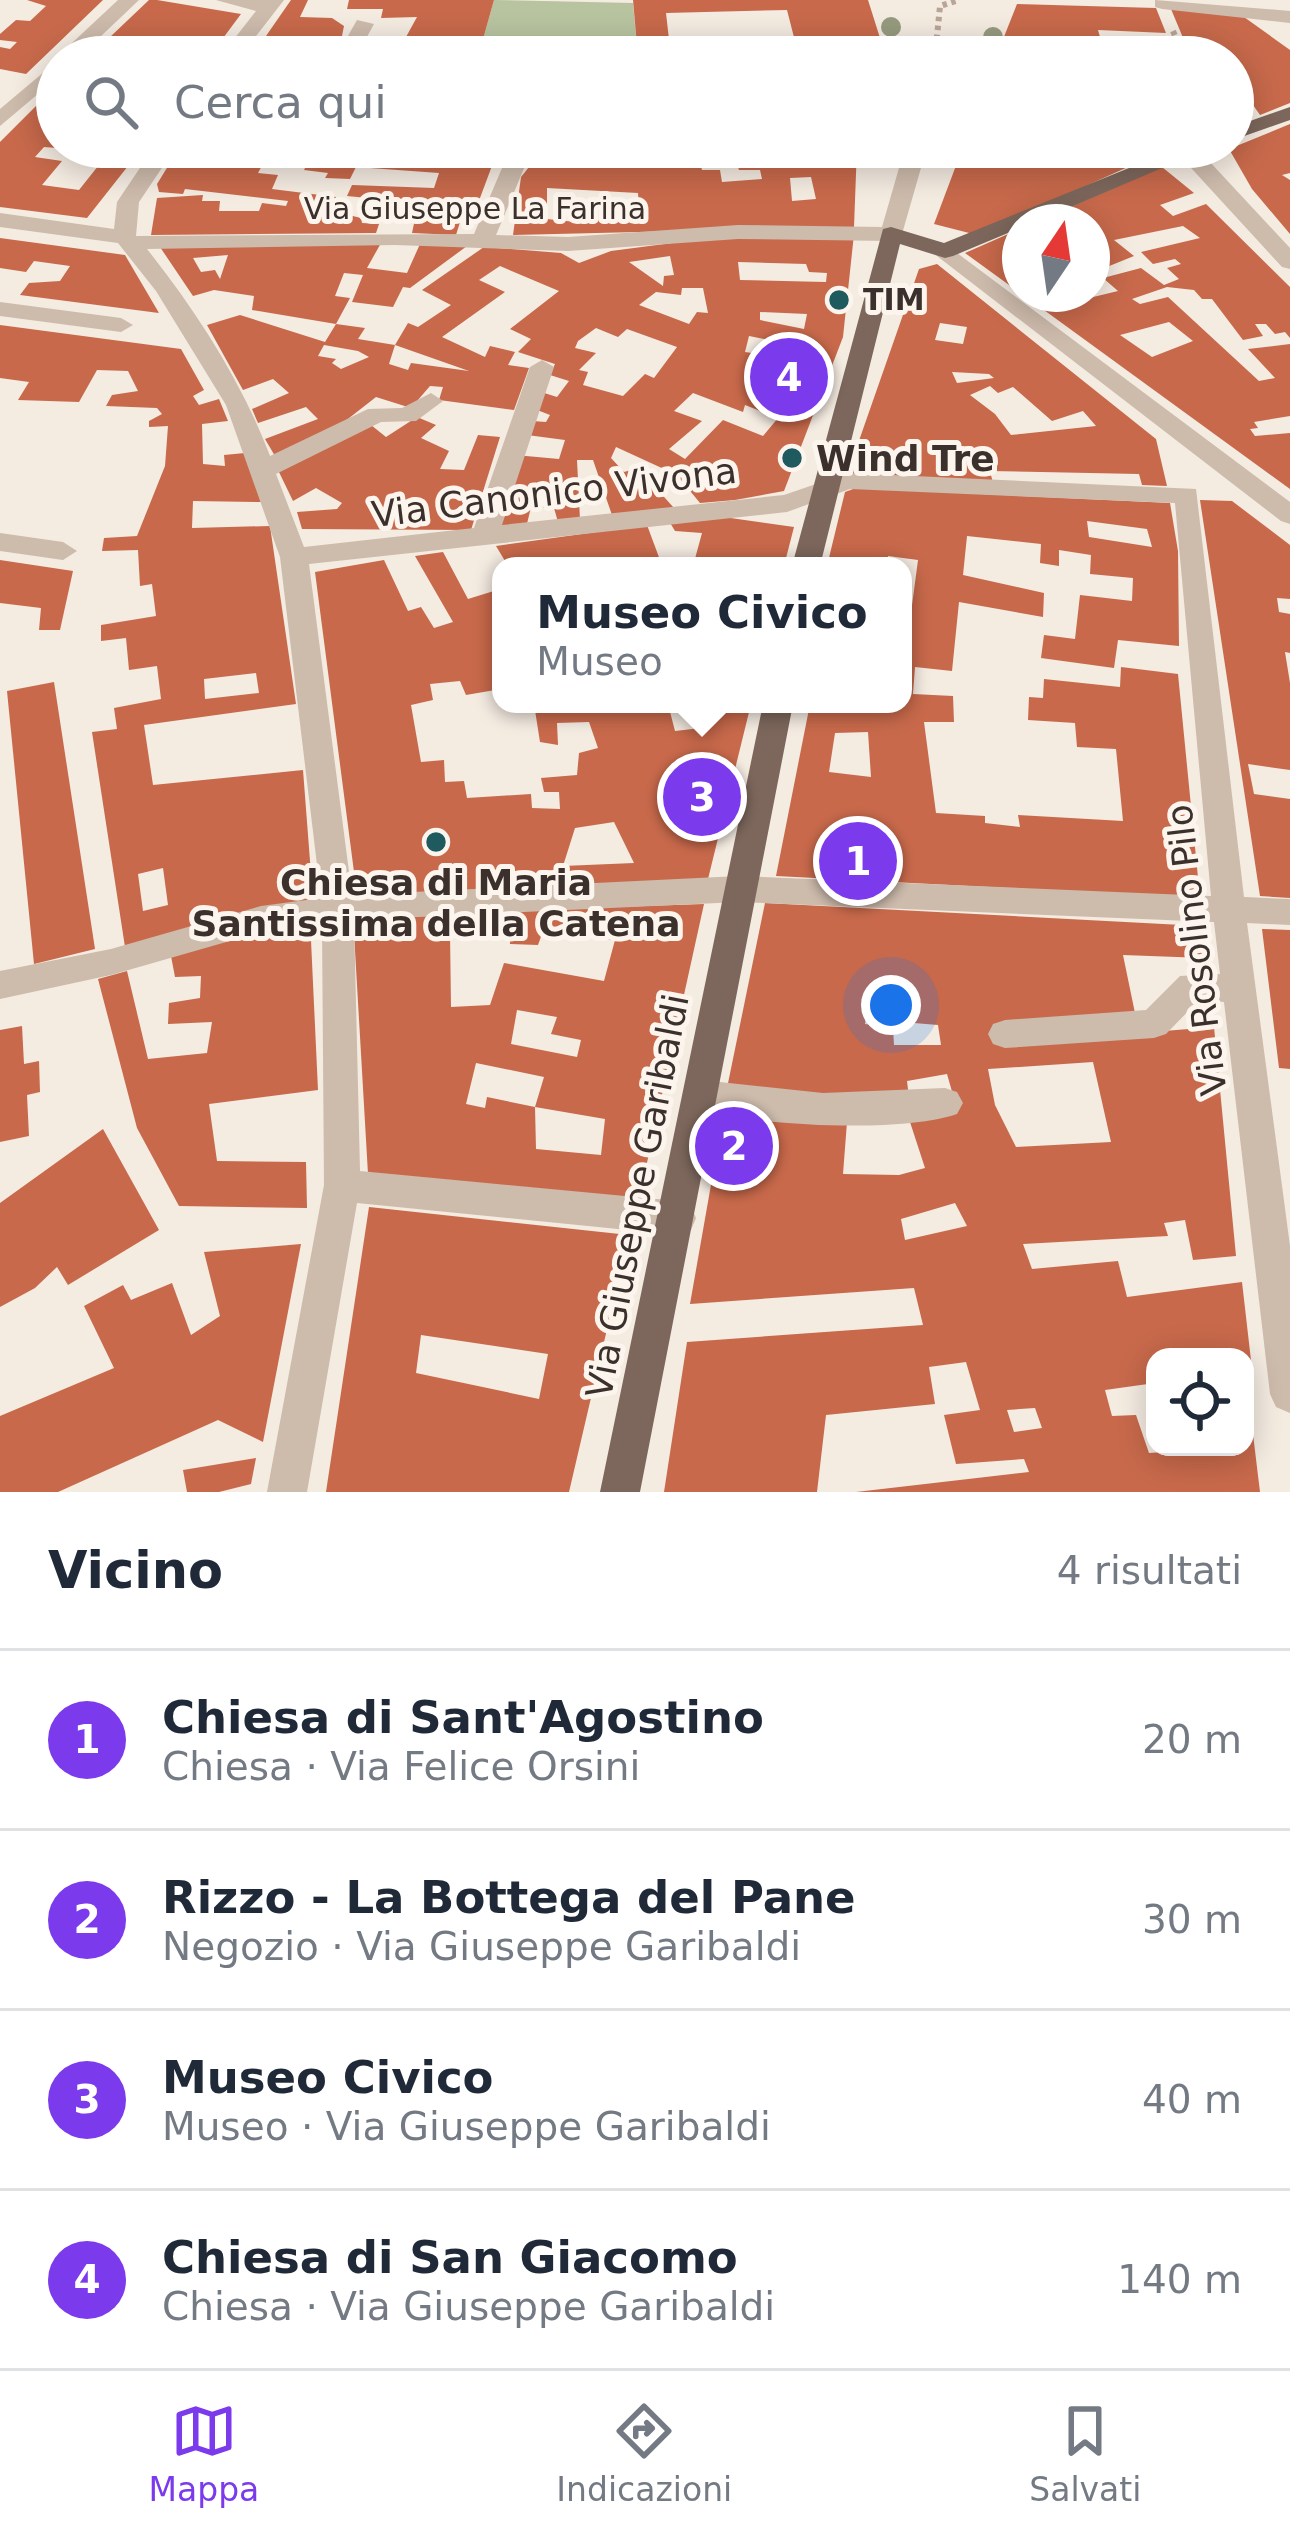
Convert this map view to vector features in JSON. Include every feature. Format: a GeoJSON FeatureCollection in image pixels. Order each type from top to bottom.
{"type":"FeatureCollection","features":[{"type":"Feature","properties":{"kind":"main road"},"geometry":{"type":"LineString","coordinates":[[1254,126],[1290,113]]}},
{"type":"Feature","properties":{"kind":"main road"},"geometry":{"type":"LineString","coordinates":[[808,557],[820,494],[891,234],[945,251],[1147,168]]}},
{"type":"Feature","properties":{"kind":"main road","name":"Via Giuseppe Garibaldi"},"geometry":{"type":"LineString","coordinates":[[620,1492],[776,713]]}},
{"type":"Feature","properties":{"kind":"street"},"geometry":{"type":"LineString","coordinates":[[89,36],[128,0]]}},
{"type":"Feature","properties":{"kind":"street"},"geometry":{"type":"LineString","coordinates":[[226,0],[271,3]]}},
{"type":"Feature","properties":{"kind":"street"},"geometry":{"type":"LineString","coordinates":[[246,36],[271,3]]}},
{"type":"Feature","properties":{"kind":"street"},"geometry":{"type":"LineString","coordinates":[[1162,3],[1290,16]]}},
{"type":"Feature","properties":{"kind":"street"},"geometry":{"type":"LineString","coordinates":[[357,36],[364,24]]}},
{"type":"Feature","properties":{"kind":"street"},"geometry":{"type":"LineString","coordinates":[[0,81],[36,87]]}},
{"type":"Feature","properties":{"kind":"street"},"geometry":{"type":"LineString","coordinates":[[0,120],[36,96]]}},
{"type":"Feature","properties":{"kind":"street"},"geometry":{"type":"LineString","coordinates":[[151,168],[128,202],[128,240],[166,288],[238,405],[294,557],[338,908],[342,1185],[287,1492]]}},
{"type":"Feature","properties":{"kind":"street"},"geometry":{"type":"LineString","coordinates":[[483,239],[513,168]]}},
{"type":"Feature","properties":{"kind":"street"},"geometry":{"type":"LineString","coordinates":[[891,234],[910,168]]}},
{"type":"Feature","properties":{"kind":"street"},"geometry":{"type":"LineString","coordinates":[[1201,168],[1290,262]]}},
{"type":"Feature","properties":{"kind":"street","name":"Via Giuseppe La Farina"},"geometry":{"type":"LineString","coordinates":[[0,220],[128,240],[483,239],[568,244],[738,232],[891,234]]}},
{"type":"Feature","properties":{"kind":"street"},"geometry":{"type":"LineString","coordinates":[[945,251],[1290,515]]}},
{"type":"Feature","properties":{"kind":"street"},"geometry":{"type":"LineString","coordinates":[[0,309],[121,325]]}},
{"type":"Feature","properties":{"kind":"street"},"geometry":{"type":"LineString","coordinates":[[484,539],[542,367]]}},
{"type":"Feature","properties":{"kind":"street"},"geometry":{"type":"LineString","coordinates":[[265,469],[377,414],[407,416],[430,401]]}},
{"type":"Feature","properties":{"kind":"street"},"geometry":{"type":"LineString","coordinates":[[1187,495],[1229,470]]}},
{"type":"Feature","properties":{"kind":"street","name":"Via Canonico Vivona"},"geometry":{"type":"LineString","coordinates":[[294,557],[788,503],[848,481],[1187,495]]}},
{"type":"Feature","properties":{"kind":"street","name":"Via Rosolino Pilo"},"geometry":{"type":"LineString","coordinates":[[1187,495],[1228,910],[1290,1394]]}},
{"type":"Feature","properties":{"kind":"street"},"geometry":{"type":"LineString","coordinates":[[0,542],[63,551]]}},
{"type":"Feature","properties":{"kind":"street"},"geometry":{"type":"LineString","coordinates":[[0,985],[111,962],[261,920],[338,908],[740,889],[1290,912]]}},
{"type":"Feature","properties":{"kind":"street"},"geometry":{"type":"LineString","coordinates":[[1005,1034],[1154,1024],[1192,986],[1239,989]]}},
{"type":"Feature","properties":{"kind":"street"},"geometry":{"type":"LineString","coordinates":[[701,1095],[748,1104],[881,1110],[945,1102]]}},
{"type":"Feature","properties":{"kind":"street"},"geometry":{"type":"LineString","coordinates":[[342,1185],[678,1217]]}},
{"type":"Feature","properties":{"kind":"path"},"geometry":{"type":"LineString","coordinates":[[936,36],[938,3],[959,0]]}},
{"type":"Feature","properties":{"kind":"green space"},"geometry":{"type":"Polygon","coordinates":[[[494,0],[633,3],[636,36],[484,36],[494,0]]]}},
{"type":"Feature","properties":{"kind":"building"},"geometry":{"type":"Polygon","coordinates":[[[27,0],[103,0],[66,36],[36,36],[36,64],[26,74],[0,69],[0,47],[10,49],[17,42],[0,40],[0,34],[16,20],[30,21],[46,6],[27,0]]]}},
{"type":"Feature","properties":{"kind":"building"},"geometry":{"type":"Polygon","coordinates":[[[149,0],[241,14],[225,36],[111,36],[149,0]]]}},
{"type":"Feature","properties":{"kind":"building"},"geometry":{"type":"Polygon","coordinates":[[[291,0],[308,0],[300,17],[332,18],[344,26],[342,36],[266,36],[291,0]]]}},
{"type":"Feature","properties":{"kind":"building"},"geometry":{"type":"Polygon","coordinates":[[[349,0],[494,0],[484,36],[407,36],[417,17],[381,18],[383,9],[347,9],[349,0]]]}},
{"type":"Feature","properties":{"kind":"building"},"geometry":{"type":"Polygon","coordinates":[[[633,0],[868,0],[879,36],[794,36],[787,10],[666,13],[669,36],[636,36],[633,0]]]}},
{"type":"Feature","properties":{"kind":"building"},"geometry":{"type":"Polygon","coordinates":[[[1017,4],[1156,8],[1166,33],[1098,30],[1100,36],[1004,36],[1017,4]]]}},
{"type":"Feature","properties":{"kind":"building"},"geometry":{"type":"Polygon","coordinates":[[[1171,9],[1244,17],[1290,50],[1290,103],[1260,115],[1254,106],[1254,36],[1182,36],[1171,9]]]}},
{"type":"Feature","properties":{"kind":"building"},"geometry":{"type":"Polygon","coordinates":[[[36,106],[36,168],[56,168],[42,185],[79,190],[96,168],[126,168],[87,218],[0,207],[0,142],[36,106]]]}},
{"type":"Feature","properties":{"kind":"building"},"geometry":{"type":"Polygon","coordinates":[[[1290,124],[1290,173],[1282,175],[1290,180],[1290,234],[1240,168],[1254,168],[1254,139],[1290,124]]]}},
{"type":"Feature","properties":{"kind":"building"},"geometry":{"type":"Polygon","coordinates":[[[167,168],[261,168],[258,173],[278,175],[272,189],[336,197],[332,211],[379,224],[376,233],[151,235],[157,198],[203,195],[202,201],[220,201],[219,211],[259,211],[262,203],[286,206],[288,201],[185,189],[183,194],[159,192],[157,184],[167,168]]]}},
{"type":"Feature","properties":{"kind":"building"},"geometry":{"type":"Polygon","coordinates":[[[356,168],[350,179],[325,178],[328,173],[304,170],[356,168]]]}},
{"type":"Feature","properties":{"kind":"building"},"geometry":{"type":"Polygon","coordinates":[[[370,168],[491,168],[477,206],[438,213],[437,222],[460,222],[456,235],[412,233],[416,214],[377,211],[377,199],[347,196],[352,185],[434,188],[439,173],[370,168]]]}},
{"type":"Feature","properties":{"kind":"building"},"geometry":{"type":"Polygon","coordinates":[[[528,168],[701,168],[720,170],[722,182],[762,179],[760,170],[738,168],[856,168],[854,227],[513,235],[521,177],[528,168]],[[811,177],[790,178],[792,201],[816,199],[811,177]],[[547,188],[547,219],[576,222],[573,200],[613,200],[613,208],[621,207],[622,218],[640,218],[638,193],[547,188]]]}},
{"type":"Feature","properties":{"kind":"building"},"geometry":{"type":"Polygon","coordinates":[[[955,168],[1126,168],[1046,204],[1002,204],[1002,224],[977,235],[934,224],[955,168]]]}},
{"type":"Feature","properties":{"kind":"building"},"geometry":{"type":"Polygon","coordinates":[[[1163,168],[1194,193],[1160,205],[1173,216],[1206,204],[1290,287],[1290,338],[1285,332],[1275,334],[1266,324],[1255,324],[1263,336],[1243,340],[1212,299],[1202,299],[1194,290],[1167,287],[1132,299],[1140,304],[1168,297],[1259,381],[1275,378],[1248,349],[1290,344],[1290,416],[1254,422],[1258,428],[1250,429],[1255,436],[1290,433],[1290,489],[1047,312],[1110,312],[1110,293],[1118,291],[1110,284],[1110,276],[1141,268],[1164,285],[1179,279],[1167,268],[1181,264],[1175,259],[1153,264],[1141,252],[1200,238],[1183,226],[1114,240],[1134,256],[1110,266],[1110,204],[1077,204],[1163,168]],[[1169,322],[1120,335],[1152,357],[1193,341],[1169,322]]]}},
{"type":"Feature","properties":{"kind":"building"},"geometry":{"type":"Polygon","coordinates":[[[854,234],[843,337],[784,491],[700,503],[677,475],[616,447],[611,458],[624,472],[638,468],[674,508],[612,515],[593,460],[577,460],[580,520],[558,522],[554,508],[531,507],[526,528],[496,528],[515,455],[559,459],[565,440],[527,435],[532,421],[546,422],[550,415],[532,408],[541,392],[557,397],[569,381],[550,375],[555,364],[518,352],[531,339],[510,329],[559,291],[500,266],[479,280],[505,292],[442,337],[485,357],[490,346],[515,352],[508,365],[529,368],[514,410],[439,400],[443,387],[430,386],[411,408],[376,397],[344,422],[275,456],[265,439],[318,419],[306,407],[258,423],[252,409],[289,393],[273,379],[243,390],[207,325],[240,315],[325,342],[336,324],[365,328],[358,339],[395,345],[408,323],[418,327],[451,305],[422,290],[484,247],[561,253],[579,263],[611,251],[703,239],[854,234]],[[670,256],[629,262],[663,286],[664,276],[674,275],[670,256]],[[738,262],[740,280],[826,282],[827,273],[809,272],[806,264],[738,262]],[[682,288],[681,295],[656,292],[639,305],[689,324],[697,312],[708,313],[703,288],[682,288]],[[760,312],[760,320],[804,329],[807,314],[760,312]],[[596,328],[575,348],[596,353],[579,370],[588,372],[583,385],[623,396],[645,374],[654,378],[677,347],[627,329],[618,337],[596,328]],[[749,336],[745,352],[785,358],[790,344],[749,336]],[[324,345],[318,356],[336,359],[332,363],[341,369],[369,357],[324,345]],[[395,345],[389,364],[408,370],[411,363],[469,371],[395,345]],[[693,393],[674,411],[702,421],[669,449],[685,459],[723,420],[763,436],[778,418],[745,405],[743,412],[693,393]]]}},
{"type":"Feature","properties":{"kind":"building"},"geometry":{"type":"Polygon","coordinates":[[[1002,237],[1002,280],[965,253],[1002,237]]]}},
{"type":"Feature","properties":{"kind":"building"},"geometry":{"type":"Polygon","coordinates":[[[0,238],[125,255],[159,313],[20,295],[29,283],[60,281],[70,266],[34,261],[26,272],[0,268],[0,238]]]}},
{"type":"Feature","properties":{"kind":"building"},"geometry":{"type":"Polygon","coordinates":[[[381,243],[367,268],[407,273],[420,244],[467,246],[410,288],[403,287],[393,307],[352,302],[363,275],[344,273],[335,296],[350,298],[336,324],[252,310],[254,296],[214,290],[193,296],[160,247],[381,243]],[[228,255],[193,258],[201,272],[215,270],[220,279],[228,255]]]}},
{"type":"Feature","properties":{"kind":"building"},"geometry":{"type":"Polygon","coordinates":[[[937,264],[1156,439],[1167,486],[1142,485],[1139,474],[990,471],[993,483],[847,475],[919,269],[937,264]],[[940,323],[935,340],[963,344],[967,327],[940,323]],[[952,372],[957,383],[994,378],[952,372]],[[990,386],[970,395],[995,414],[1011,435],[1096,426],[1083,411],[1052,421],[1013,387],[998,393],[990,386]]]}},
{"type":"Feature","properties":{"kind":"building"},"geometry":{"type":"Polygon","coordinates":[[[0,325],[181,349],[204,390],[193,396],[199,405],[219,399],[228,421],[202,424],[203,464],[225,466],[224,455],[245,453],[261,502],[193,501],[192,528],[270,526],[296,704],[144,725],[153,785],[303,770],[313,900],[125,947],[92,732],[117,729],[114,708],[161,699],[157,666],[129,670],[126,638],[101,641],[101,625],[156,616],[152,584],[140,586],[138,550],[102,551],[104,538],[137,536],[165,466],[168,426],[149,427],[149,421],[162,414],[157,408],[106,406],[112,395],[138,391],[128,371],[97,370],[79,402],[18,400],[29,382],[0,378],[0,325]],[[256,673],[204,679],[205,699],[259,693],[256,673]],[[163,868],[138,874],[143,911],[168,905],[163,868]]]}},
{"type":"Feature","properties":{"kind":"building"},"geometry":{"type":"Polygon","coordinates":[[[417,417],[436,425],[421,438],[449,451],[440,469],[464,470],[478,435],[500,437],[471,530],[302,529],[297,512],[337,509],[342,503],[316,488],[293,501],[278,470],[371,425],[386,437],[417,417]]]}},
{"type":"Feature","properties":{"kind":"building"},"geometry":{"type":"Polygon","coordinates":[[[856,488],[1170,503],[1178,551],[1179,646],[1118,640],[1114,668],[1041,658],[1044,635],[1075,639],[1080,595],[1132,601],[1133,578],[1090,574],[1091,555],[1059,550],[1059,566],[1040,563],[1041,544],[967,536],[963,575],[1044,593],[1043,617],[959,602],[952,671],[915,667],[913,694],[953,696],[954,722],[924,722],[936,813],[985,816],[985,823],[1020,827],[1018,815],[1123,821],[1116,749],[1077,747],[1075,723],[1028,720],[1029,697],[1043,698],[1044,679],[1120,687],[1121,667],[1178,674],[1200,898],[776,876],[808,713],[912,713],[912,605],[918,560],[829,557],[845,492],[856,488]],[[1087,521],[1089,537],[1152,547],[1147,529],[1087,521]],[[868,732],[835,733],[829,772],[871,777],[868,732]]]}},
{"type":"Feature","properties":{"kind":"building"},"geometry":{"type":"Polygon","coordinates":[[[1200,500],[1232,501],[1290,545],[1290,599],[1277,598],[1279,612],[1290,614],[1290,653],[1285,652],[1290,683],[1290,770],[1248,764],[1254,794],[1290,799],[1290,898],[1260,896],[1200,500]]]}},
{"type":"Feature","properties":{"kind":"building"},"geometry":{"type":"Polygon","coordinates":[[[709,515],[794,527],[786,557],[695,557],[702,533],[675,531],[669,521],[709,515]]]}},
{"type":"Feature","properties":{"kind":"building"},"geometry":{"type":"Polygon","coordinates":[[[647,525],[659,557],[503,557],[496,546],[647,525]]]}},
{"type":"Feature","properties":{"kind":"building"},"geometry":{"type":"Polygon","coordinates":[[[443,552],[468,599],[492,592],[492,691],[466,695],[460,681],[430,684],[433,700],[411,705],[421,762],[444,760],[445,782],[464,781],[467,798],[531,794],[532,808],[560,809],[559,792],[544,792],[541,778],[577,775],[579,753],[598,748],[589,722],[557,723],[558,745],[540,742],[535,713],[670,713],[675,731],[701,728],[698,713],[749,713],[708,879],[357,895],[315,572],[384,560],[408,611],[421,607],[434,628],[453,622],[415,556],[443,552]],[[614,822],[575,828],[563,866],[634,863],[614,822]]]}},
{"type":"Feature","properties":{"kind":"building"},"geometry":{"type":"Polygon","coordinates":[[[0,560],[73,571],[60,630],[39,630],[41,608],[0,603],[0,560]]]}},
{"type":"Feature","properties":{"kind":"building"},"geometry":{"type":"Polygon","coordinates":[[[54,682],[95,949],[34,964],[7,691],[54,682]]]}},
{"type":"Feature","properties":{"kind":"building"},"geometry":{"type":"Polygon","coordinates":[[[765,903],[1201,926],[1204,958],[1123,955],[1136,1018],[993,1024],[999,1044],[1214,1027],[1236,1256],[1193,1260],[1185,1220],[1164,1223],[1168,1236],[1023,1244],[1032,1269],[1118,1261],[1127,1297],[1242,1282],[1250,1348],[1146,1348],[1146,1384],[1105,1390],[1112,1416],[1136,1415],[1146,1456],[1254,1456],[1254,1442],[1260,1492],[856,1492],[1029,1472],[1024,1459],[956,1464],[944,1415],[980,1410],[966,1362],[929,1367],[935,1404],[826,1415],[817,1492],[664,1492],[687,1342],[923,1325],[914,1288],[690,1304],[724,1111],[847,1122],[843,1174],[899,1175],[925,1168],[910,1122],[957,1109],[947,1074],[907,1081],[909,1098],[726,1093],[765,903]],[[868,1003],[865,1024],[893,1028],[894,1045],[941,1045],[938,1025],[890,1021],[889,1004],[868,1003]],[[1093,1062],[988,1069],[995,1105],[1016,1147],[1111,1142],[1093,1062]],[[955,1203],[901,1219],[905,1240],[967,1226],[955,1203]],[[1035,1408],[1007,1410],[1014,1432],[1042,1428],[1035,1408]]]}},
{"type":"Feature","properties":{"kind":"building"},"geometry":{"type":"Polygon","coordinates":[[[704,904],[639,1199],[368,1174],[353,916],[704,904]],[[543,931],[538,945],[510,944],[510,932],[450,933],[451,1007],[490,1005],[504,963],[604,981],[615,940],[543,931]],[[517,1010],[511,1044],[577,1057],[581,1040],[551,1034],[557,1017],[517,1010]],[[476,1063],[466,1104],[485,1108],[487,1097],[535,1107],[544,1077],[476,1063]],[[535,1107],[536,1149],[601,1155],[605,1119],[535,1107]]]}},
{"type":"Feature","properties":{"kind":"building"},"geometry":{"type":"Polygon","coordinates":[[[310,919],[318,1090],[209,1104],[217,1161],[306,1162],[307,1208],[179,1206],[137,1128],[98,979],[127,971],[148,1059],[207,1053],[212,1022],[168,1024],[169,1003],[200,998],[201,976],[175,977],[171,956],[257,927],[310,919]]]}},
{"type":"Feature","properties":{"kind":"building"},"geometry":{"type":"Polygon","coordinates":[[[1262,929],[1290,930],[1290,1069],[1279,1068],[1262,929]]]}},
{"type":"Feature","properties":{"kind":"building"},"geometry":{"type":"Polygon","coordinates":[[[22,1026],[24,1064],[39,1061],[40,1092],[27,1095],[29,1136],[0,1142],[0,1030],[22,1026]]]}},
{"type":"Feature","properties":{"kind":"building"},"geometry":{"type":"Polygon","coordinates":[[[103,1129],[159,1230],[68,1285],[57,1267],[35,1288],[0,1307],[0,1203],[103,1129]]]}},
{"type":"Feature","properties":{"kind":"building"},"geometry":{"type":"Polygon","coordinates":[[[369,1207],[629,1235],[569,1492],[326,1492],[369,1207]],[[421,1335],[416,1373],[539,1399],[548,1354],[421,1335]]]}},
{"type":"Feature","properties":{"kind":"building"},"geometry":{"type":"Polygon","coordinates":[[[301,1244],[263,1442],[218,1420],[58,1492],[0,1492],[0,1416],[114,1368],[84,1306],[123,1285],[131,1300],[172,1283],[191,1335],[220,1316],[204,1252],[301,1244]]]}},
{"type":"Feature","properties":{"kind":"building"},"geometry":{"type":"Polygon","coordinates":[[[256,1458],[251,1484],[219,1492],[187,1492],[183,1470],[256,1458]]]}},
{"type":"Feature","properties":{"kind":"place","name":"TIM"},"geometry":{"type":"Point","coordinates":[839,300]}},
{"type":"Feature","properties":{"kind":"place","name":"Chiesa di San Giacomo"},"geometry":{"type":"Point","coordinates":[789,377]}},
{"type":"Feature","properties":{"kind":"place","name":"Wind Tre"},"geometry":{"type":"Point","coordinates":[792,458]}},
{"type":"Feature","properties":{"kind":"place","name":"Museo Civico"},"geometry":{"type":"Point","coordinates":[702,797]}},
{"type":"Feature","properties":{"kind":"place","name":"Chiesa di Maria Santissima della Catena"},"geometry":{"type":"Point","coordinates":[436,842]}},
{"type":"Feature","properties":{"kind":"place","name":"Chiesa di Sant'Agostino"},"geometry":{"type":"Point","coordinates":[858,861]}},
{"type":"Feature","properties":{"kind":"place","name":"Rizzo - La Bottega del Pane"},"geometry":{"type":"Point","coordinates":[734,1146]}}]}
